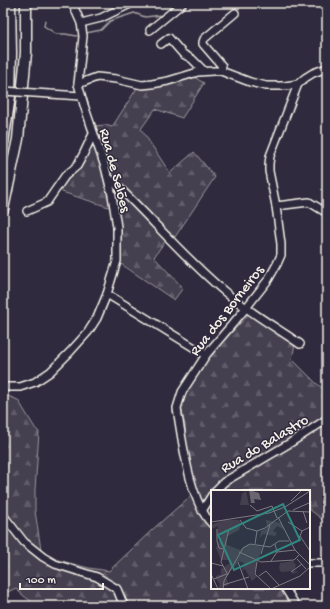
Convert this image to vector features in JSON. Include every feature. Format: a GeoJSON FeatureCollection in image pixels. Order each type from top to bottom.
{"type":"FeatureCollection","features":[{"type":"Feature","properties":{"kind":"highway"},"geometry":{"type":"LineString","coordinates":[[3,142],[10,96],[10,3]]}},
{"type":"Feature","properties":{"kind":"highway"},"geometry":{"type":"LineString","coordinates":[[3,209],[18,139],[26,53],[26,3]]}},
{"type":"Feature","properties":{"kind":"street"},"geometry":{"type":"LineString","coordinates":[[72,3],[81,23],[101,18],[132,3]]}},
{"type":"Feature","properties":{"kind":"street"},"geometry":{"type":"LineString","coordinates":[[150,30],[183,3]]}},
{"type":"Feature","properties":{"kind":"street"},"geometry":{"type":"LineString","coordinates":[[320,3],[327,8]]}},
{"type":"Feature","properties":{"kind":"street"},"geometry":{"type":"LineString","coordinates":[[221,71],[222,66],[202,42],[204,38],[235,13]]}},
{"type":"Feature","properties":{"kind":"street","name":"Rua de Selões"},"geometry":{"type":"LineString","coordinates":[[3,387],[20,387],[35,382],[50,372],[70,352],[88,332],[97,318],[107,294],[117,261],[117,227],[112,195],[108,177],[78,84],[83,36],[81,23]]}},
{"type":"Feature","properties":{"kind":"street"},"geometry":{"type":"LineString","coordinates":[[161,44],[169,38],[183,54],[192,59],[204,71]]}},
{"type":"Feature","properties":{"kind":"street"},"geometry":{"type":"LineString","coordinates":[[78,84],[97,77],[116,79],[142,85],[152,84],[213,70],[221,71],[250,82],[266,86],[285,86],[298,84],[313,73],[327,68]]}},
{"type":"Feature","properties":{"kind":"street","name":"Rua dos Borneiros"},"geometry":{"type":"LineString","coordinates":[[211,523],[202,511],[187,462],[178,415],[179,400],[182,392],[206,355],[268,280],[281,255],[282,244],[269,164],[270,156],[298,84]]}},
{"type":"Feature","properties":{"kind":"street"},"geometry":{"type":"LineString","coordinates":[[3,91],[81,96]]}},
{"type":"Feature","properties":{"kind":"street"},"geometry":{"type":"LineString","coordinates":[[27,211],[47,202],[65,176],[77,166],[93,134]]}},
{"type":"Feature","properties":{"kind":"street"},"geometry":{"type":"LineString","coordinates":[[108,177],[127,194],[193,263],[226,293],[300,344]]}},
{"type":"Feature","properties":{"kind":"street"},"geometry":{"type":"LineString","coordinates":[[276,206],[309,202],[327,213]]}},
{"type":"Feature","properties":{"kind":"street"},"geometry":{"type":"LineString","coordinates":[[107,294],[206,355]]}},
{"type":"Feature","properties":{"kind":"street","name":"Rua do Balastro"},"geometry":{"type":"LineString","coordinates":[[216,490],[224,482],[303,435],[327,418]]}},
{"type":"Feature","properties":{"kind":"street"},"geometry":{"type":"LineString","coordinates":[[202,511],[211,497]]}},
{"type":"Feature","properties":{"kind":"street"},"geometry":{"type":"LineString","coordinates":[[3,515],[24,542],[43,557],[55,564],[96,577],[103,581],[117,590],[124,606]]}},
{"type":"Feature","properties":{"kind":"street"},"geometry":{"type":"LineString","coordinates":[[310,563],[327,563]]}},
{"type":"Feature","properties":{"kind":"street"},"geometry":{"type":"LineString","coordinates":[[286,589],[296,606]]}},
{"type":"Feature","properties":{"kind":"green space"},"geometry":{"type":"Polygon","coordinates":[[[194,77],[204,83],[182,118],[155,109],[141,129],[170,173],[194,152],[215,177],[175,237],[170,234],[154,257],[183,288],[174,300],[121,264],[117,252],[118,210],[62,192],[61,188],[74,173],[94,126],[105,125],[112,127],[137,88],[173,84],[194,77]]]}},
{"type":"Feature","properties":{"kind":"green space"},"geometry":{"type":"Polygon","coordinates":[[[250,313],[295,344],[292,359],[327,392],[327,523],[310,510],[310,490],[211,490],[211,589],[286,589],[294,606],[37,606],[16,588],[3,594],[3,394],[18,400],[39,432],[35,511],[42,556],[89,568],[109,571],[195,492],[186,440],[185,425],[181,410],[186,392],[200,366],[250,313]]]}},
{"type":"Feature","properties":{"kind":"waterway"},"geometry":{"type":"LineString","coordinates":[[86,33],[101,30],[110,21],[134,13],[145,17],[162,15],[167,12]]}},
{"type":"Feature","properties":{"kind":"waterway"},"geometry":{"type":"LineString","coordinates":[[45,20],[44,26],[56,34],[77,36]]}}]}
